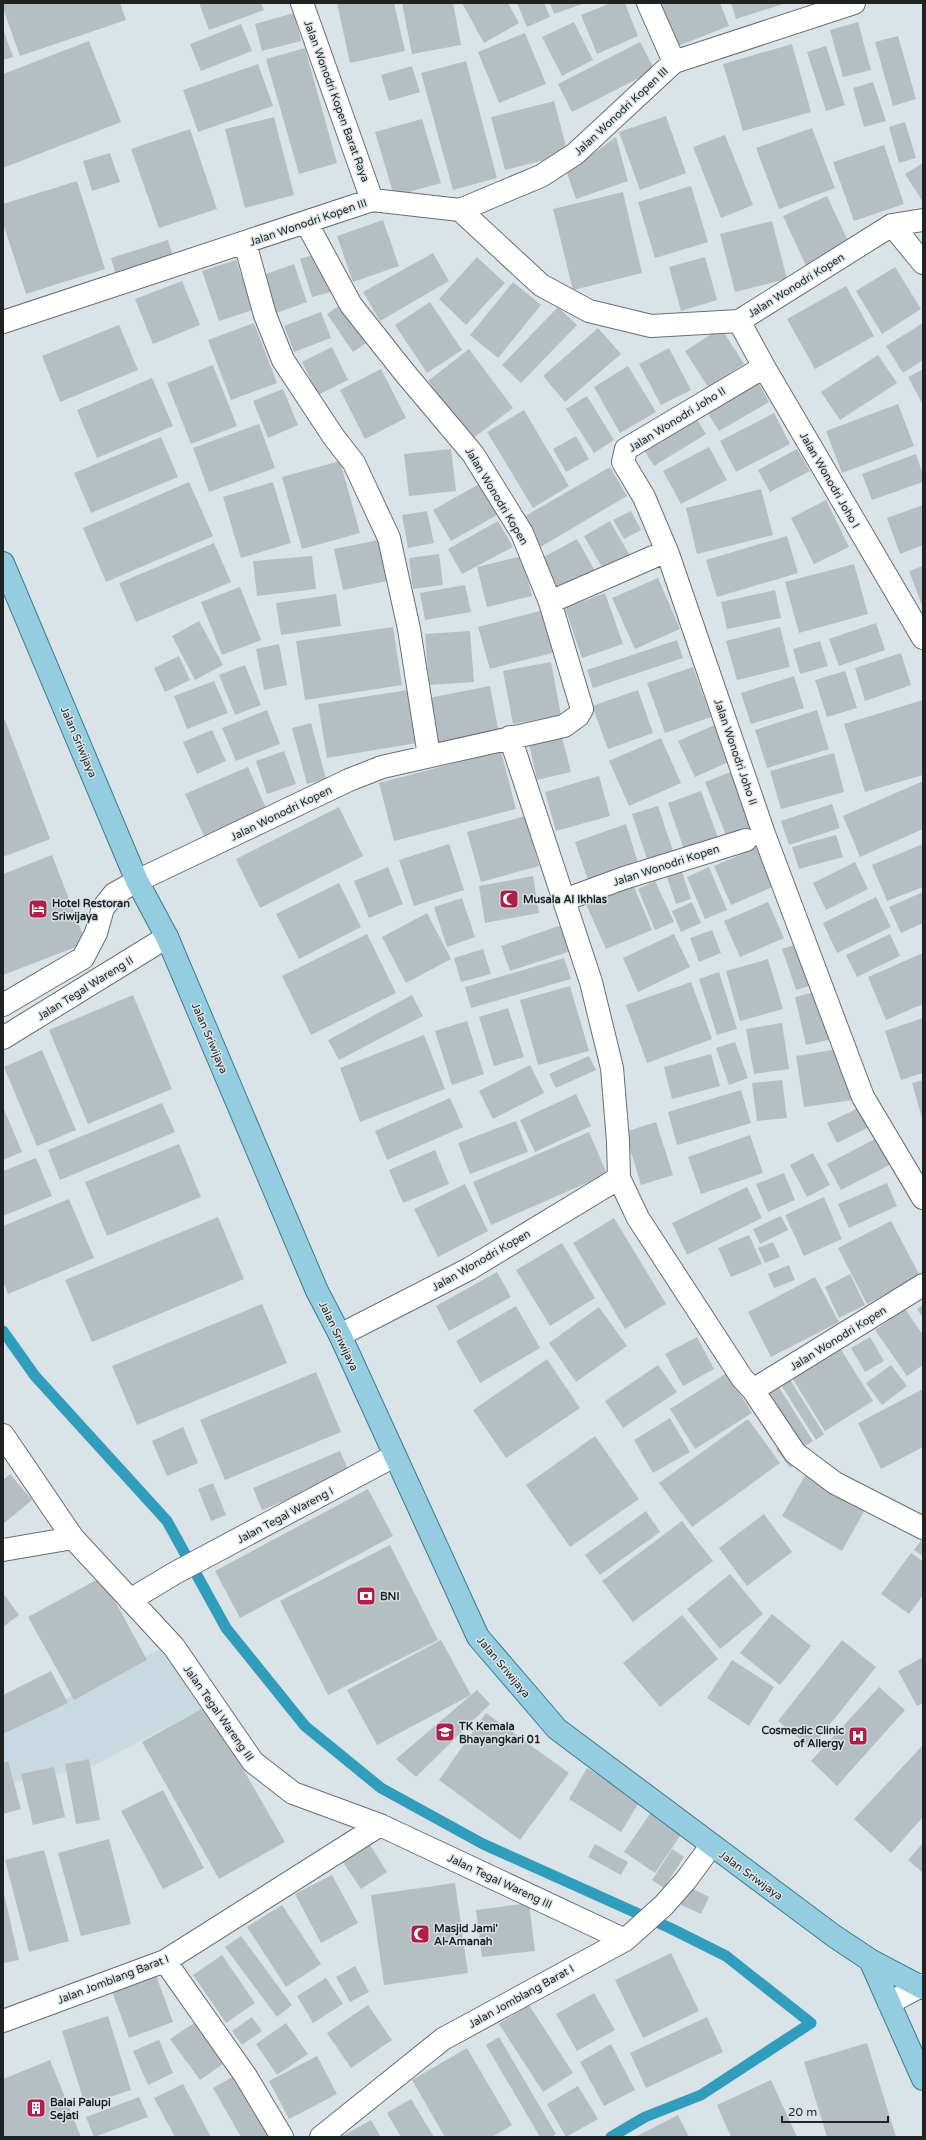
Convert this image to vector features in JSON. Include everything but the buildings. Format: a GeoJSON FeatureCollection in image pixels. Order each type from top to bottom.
{"type":"FeatureCollection","features":[{"type":"Feature","properties":{"kind":"main road","name":"Jalan Sriwijaya"},"geometry":{"type":"LineString","coordinates":[[3,563],[137,881],[167,937],[317,1291],[340,1335],[478,1637],[557,1729],[711,1846],[834,1936],[870,1960],[922,1987]]}},
{"type":"Feature","properties":{"kind":"main road"},"geometry":{"type":"LineString","coordinates":[[870,1960],[923,2079]]}},
{"type":"Feature","properties":{"kind":"street","name":"Jalan Wonodri Kopen Barat Raya"},"geometry":{"type":"LineString","coordinates":[[302,3],[372,200]]}},
{"type":"Feature","properties":{"kind":"street"},"geometry":{"type":"LineString","coordinates":[[648,3],[674,62]]}},
{"type":"Feature","properties":{"kind":"street","name":"Jalan Wonodri Kopen III"},"geometry":{"type":"LineString","coordinates":[[3,322],[372,200],[460,210],[541,176],[575,154],[674,62],[854,3]]}},
{"type":"Feature","properties":{"kind":"street","name":"Jalan Wonodri Kopen"},"geometry":{"type":"LineString","coordinates":[[460,210],[541,285],[589,311],[651,326],[739,321],[892,225],[923,220]]}},
{"type":"Feature","properties":{"kind":"street","name":"Jalan Wonodri Kopen"},"geometry":{"type":"LineString","coordinates":[[3,1005],[83,958],[96,933],[103,908],[114,894],[137,881],[349,780],[382,767],[564,726],[578,716],[582,709],[550,602],[522,533],[473,454],[404,372],[351,305],[306,222]]}},
{"type":"Feature","properties":{"kind":"street"},"geometry":{"type":"LineString","coordinates":[[892,225],[923,263]]}},
{"type":"Feature","properties":{"kind":"street"},"geometry":{"type":"LineString","coordinates":[[245,243],[265,315],[283,360],[333,436],[354,464],[389,538],[409,629],[429,756]]}},
{"type":"Feature","properties":{"kind":"street","name":"Jalan Wonodri Joho I"},"geometry":{"type":"LineString","coordinates":[[739,321],[764,367],[923,638]]}},
{"type":"Feature","properties":{"kind":"street","name":"Jalan Wonodri Joho II"},"geometry":{"type":"LineString","coordinates":[[764,367],[626,449],[623,462],[644,497],[668,554],[764,834],[863,1097],[923,1198]]}},
{"type":"Feature","properties":{"kind":"street"},"geometry":{"type":"LineString","coordinates":[[550,602],[653,557]]}},
{"type":"Feature","properties":{"kind":"street"},"geometry":{"type":"LineString","coordinates":[[510,737],[591,982],[612,1068],[618,1141],[619,1178],[638,1218],[742,1378],[753,1390],[795,1453],[835,1483],[923,1528]]}},
{"type":"Feature","properties":{"kind":"street","name":"Jalan Wonodri Kopen"},"geometry":{"type":"LineString","coordinates":[[564,900],[624,878],[746,840]]}},
{"type":"Feature","properties":{"kind":"street","name":"Jalan Tegal Wareng II"},"geometry":{"type":"LineString","coordinates":[[3,1038],[167,937]]}},
{"type":"Feature","properties":{"kind":"street","name":"Jalan Wonodri Kopen"},"geometry":{"type":"LineString","coordinates":[[340,1335],[469,1269],[619,1178]]}},
{"type":"Feature","properties":{"kind":"street","name":"Jalan Wonodri Kopen"},"geometry":{"type":"LineString","coordinates":[[753,1390],[923,1284]]}},
{"type":"Feature","properties":{"kind":"street","name":"Jalan Tegal Wareng III"},"geometry":{"type":"LineString","coordinates":[[3,1434],[73,1538],[174,1647],[253,1762],[293,1793],[380,1825],[625,1940]]}},
{"type":"Feature","properties":{"kind":"street","name":"Jalan Tegal Wareng I"},"geometry":{"type":"LineString","coordinates":[[130,1600],[175,1573],[394,1456]]}},
{"type":"Feature","properties":{"kind":"street"},"geometry":{"type":"LineString","coordinates":[[3,1550],[73,1538]]}},
{"type":"Feature","properties":{"kind":"street","name":"Jalan Jomblang Barat I"},"geometry":{"type":"LineString","coordinates":[[3,2021],[165,1961],[380,1825]]}},
{"type":"Feature","properties":{"kind":"street","name":"Jalan Jomblang Barat I"},"geometry":{"type":"LineString","coordinates":[[321,2137],[443,2039],[625,1940],[664,1905],[686,1880],[711,1846]]}},
{"type":"Feature","properties":{"kind":"street"},"geometry":{"type":"LineString","coordinates":[[165,1961],[245,2075],[282,2137]]}},
{"type":"Feature","properties":{"kind":"street"},"geometry":{"type":"LineString","coordinates":[[889,2003],[922,1987]]}},
{"type":"Feature","properties":{"kind":"shaded area"},"geometry":{"type":"Polygon","coordinates":[[[163,1647],[207,1706],[91,1767],[3,1785],[3,1733],[163,1647]]]}},
{"type":"Feature","properties":{"kind":"waterway"},"geometry":{"type":"LineString","coordinates":[[3,1331],[35,1376],[167,1521],[226,1628],[305,1726],[381,1788],[483,1844],[670,1928],[726,1956],[811,2023],[701,2095],[645,2117],[611,2137]]}},
{"type":"Feature","properties":{"kind":"place","name":"Musala Al Ikhlas"},"geometry":{"type":"Point","coordinates":[509,899]}},
{"type":"Feature","properties":{"kind":"place","name":"Hotel Restoran Sriwijaya"},"geometry":{"type":"Point","coordinates":[38,909]}},
{"type":"Feature","properties":{"kind":"place","name":"BNI"},"geometry":{"type":"Point","coordinates":[366,1596]}},
{"type":"Feature","properties":{"kind":"place","name":"TK Kemala Bhayangkari 01"},"geometry":{"type":"Point","coordinates":[445,1732]}},
{"type":"Feature","properties":{"kind":"place","name":"Cosmedic Clinic of Allergy"},"geometry":{"type":"Point","coordinates":[858,1736]}},
{"type":"Feature","properties":{"kind":"place","name":"Masjid Jami' Al-Amanah"},"geometry":{"type":"Point","coordinates":[420,1934]}},
{"type":"Feature","properties":{"kind":"place","name":"Balai Palupi Sejati"},"geometry":{"type":"Point","coordinates":[36,2108]}}]}
